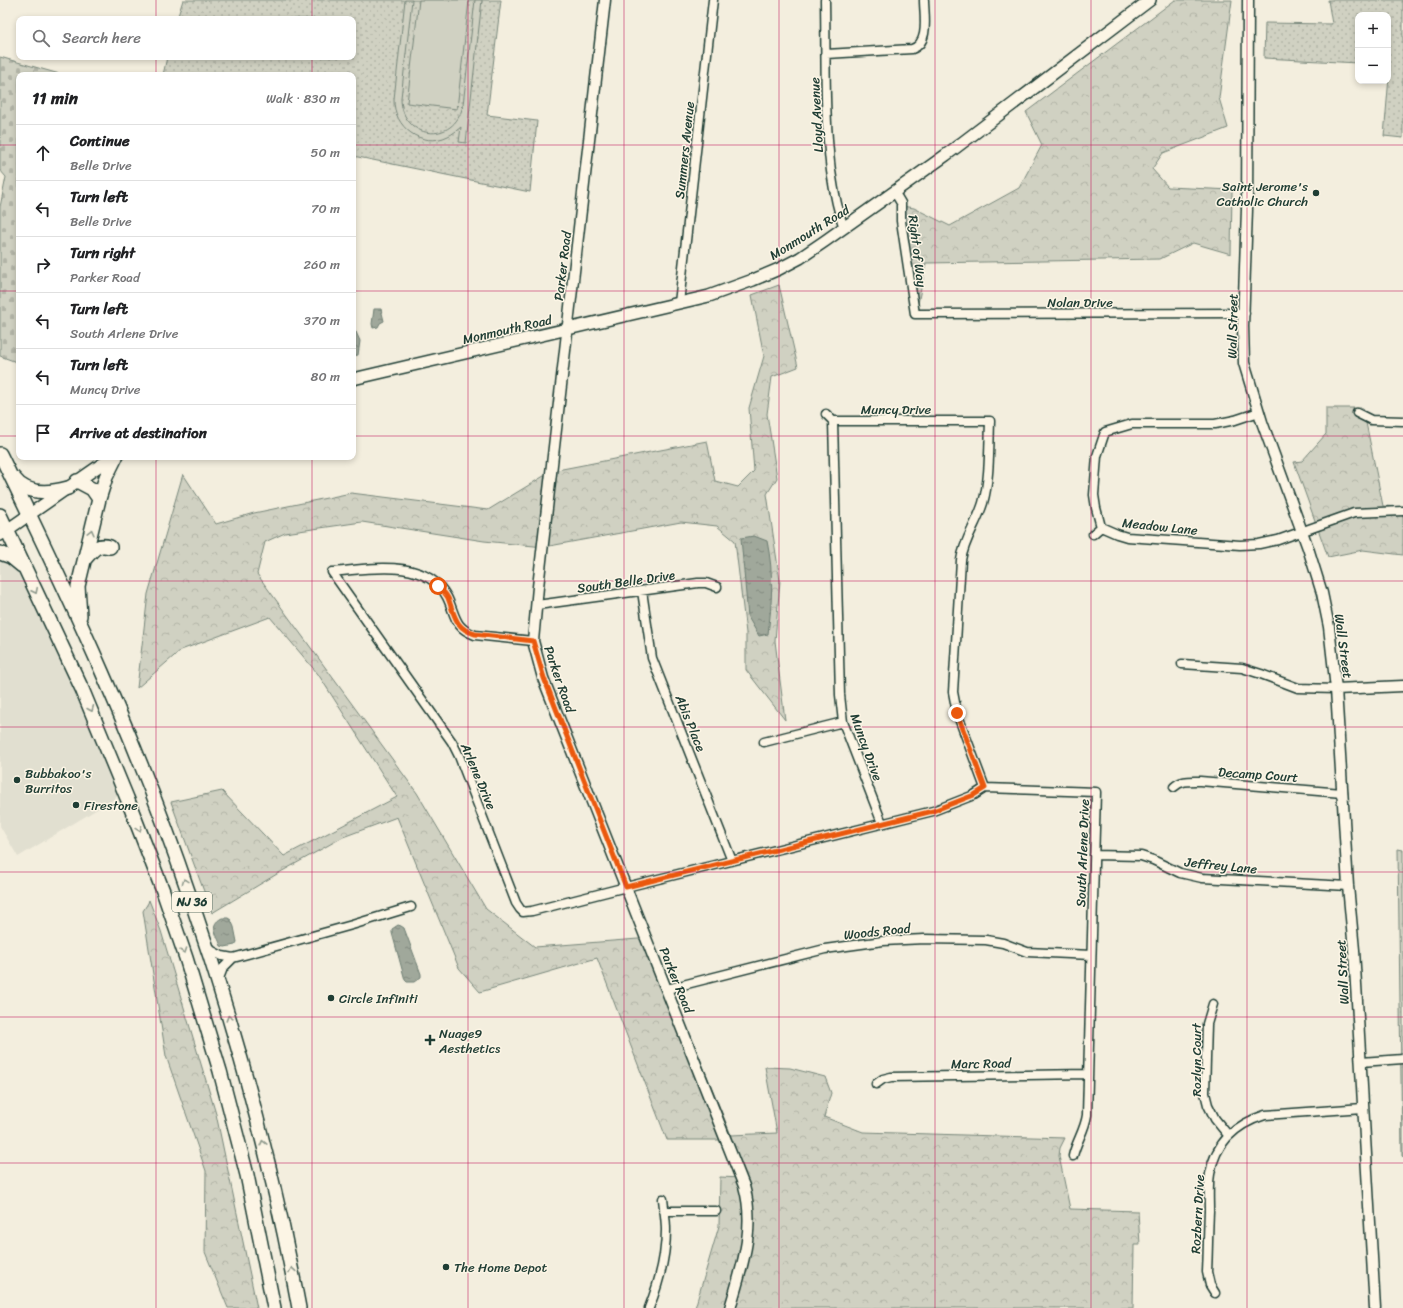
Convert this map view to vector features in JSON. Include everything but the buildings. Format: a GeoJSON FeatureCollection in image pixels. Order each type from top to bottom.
{"type":"FeatureCollection","features":[{"type":"Feature","properties":{"kind":"highway","name":"NJ 36"},"geometry":{"type":"LineString","coordinates":[[0,454],[81,626],[148,782],[189,893],[218,982],[257,1117],[282,1222],[299,1308]]}},
{"type":"Feature","properties":{"kind":"highway"},"geometry":{"type":"LineString","coordinates":[[81,626],[78,586],[99,499],[106,476],[114,460]]}},
{"type":"Feature","properties":{"kind":"highway"},"geometry":{"type":"LineString","coordinates":[[8,470],[17,482],[31,490],[57,490],[72,485],[92,489],[99,499]]}},
{"type":"Feature","properties":{"kind":"highway","name":"NJ 36"},"geometry":{"type":"LineString","coordinates":[[0,514],[4,533],[25,570],[78,678],[163,891],[186,958],[220,1071],[247,1175],[274,1308]]}},
{"type":"Feature","properties":{"kind":"highway"},"geometry":{"type":"LineString","coordinates":[[84,560],[99,546],[102,545],[110,547]]}},
{"type":"Feature","properties":{"kind":"highway"},"geometry":{"type":"LineString","coordinates":[[0,553],[11,557],[25,570]]}},
{"type":"Feature","properties":{"kind":"main road","name":"Monmouth Road"},"geometry":{"type":"LineString","coordinates":[[356,379],[679,303],[727,290],[779,269],[800,258],[895,193],[1150,0]]}},
{"type":"Feature","properties":{"kind":"main road"},"geometry":{"type":"LineString","coordinates":[[4,533],[102,464],[110,460]]}},
{"type":"Feature","properties":{"kind":"street","name":"Parker Road"},"geometry":{"type":"LineString","coordinates":[[605,0],[533,641],[544,678],[747,1194],[750,1215],[748,1241],[730,1308]]}},
{"type":"Feature","properties":{"kind":"street","name":"Summers Avenue"},"geometry":{"type":"LineString","coordinates":[[679,303],[713,0]]}},
{"type":"Feature","properties":{"kind":"street","name":"Lloyd Avenue"},"geometry":{"type":"LineString","coordinates":[[825,0],[827,120],[830,161],[836,204],[844,228]]}},
{"type":"Feature","properties":{"kind":"street"},"geometry":{"type":"LineString","coordinates":[[826,54],[915,48],[920,44],[924,36],[924,0]]}},
{"type":"Feature","properties":{"kind":"street","name":"Wall Street"},"geometry":{"type":"LineString","coordinates":[[1248,0],[1247,209],[1244,364],[1259,412],[1308,548],[1326,609],[1336,689],[1348,886],[1354,950],[1375,1308]]}},
{"type":"Feature","properties":{"kind":"street","name":"Right of Way"},"geometry":{"type":"LineString","coordinates":[[895,193],[901,203],[901,221],[915,314]]}},
{"type":"Feature","properties":{"kind":"street","name":"Nolan Drive"},"geometry":{"type":"LineString","coordinates":[[915,314],[1245,313]]}},
{"type":"Feature","properties":{"kind":"street"},"geometry":{"type":"LineString","coordinates":[[1105,432],[1132,424],[1215,424],[1235,420],[1259,412]]}},
{"type":"Feature","properties":{"kind":"street"},"geometry":{"type":"LineString","coordinates":[[1357,413],[1371,420],[1403,421]]}},
{"type":"Feature","properties":{"kind":"street"},"geometry":{"type":"LineString","coordinates":[[826,414],[833,421]]}},
{"type":"Feature","properties":{"kind":"street","name":"Muncy Drive"},"geometry":{"type":"LineString","coordinates":[[882,823],[843,722],[840,680],[833,421],[993,418],[985,497],[981,510],[965,545],[961,560],[954,692],[957,713],[985,788]]}},
{"type":"Feature","properties":{"kind":"street"},"geometry":{"type":"LineString","coordinates":[[1100,425],[1105,432]]}},
{"type":"Feature","properties":{"kind":"street"},"geometry":{"type":"LineString","coordinates":[[1093,534],[1101,527],[1094,495],[1097,456],[1105,432]]}},
{"type":"Feature","properties":{"kind":"street","name":"Meadow Lane"},"geometry":{"type":"LineString","coordinates":[[1101,527],[1127,537],[1240,545],[1268,543],[1354,513],[1403,512]]}},
{"type":"Feature","properties":{"kind":"street","name":"Arlene Drive"},"geometry":{"type":"LineString","coordinates":[[533,641],[466,632],[457,621],[448,598],[443,591],[432,580],[420,573],[390,568],[332,572],[452,742],[459,756],[520,909],[525,912],[532,911],[626,887]]}},
{"type":"Feature","properties":{"kind":"street","name":"South Belle Drive"},"geometry":{"type":"LineString","coordinates":[[537,605],[698,583],[706,583],[717,587]]}},
{"type":"Feature","properties":{"kind":"street","name":"Abis Place"},"geometry":{"type":"LineString","coordinates":[[642,591],[652,658],[732,861]]}},
{"type":"Feature","properties":{"kind":"street"},"geometry":{"type":"LineString","coordinates":[[1182,664],[1242,668],[1298,688],[1336,689],[1403,686]]}},
{"type":"Feature","properties":{"kind":"street"},"geometry":{"type":"LineString","coordinates":[[764,742],[843,722]]}},
{"type":"Feature","properties":{"kind":"street","name":"Decamp Court"},"geometry":{"type":"LineString","coordinates":[[1174,787],[1180,782],[1184,781],[1342,793]]}},
{"type":"Feature","properties":{"kind":"street"},"geometry":{"type":"LineString","coordinates":[[1096,792],[1102,786]]}},
{"type":"Feature","properties":{"kind":"street"},"geometry":{"type":"LineString","coordinates":[[626,887],[933,811],[974,795],[985,788]]}},
{"type":"Feature","properties":{"kind":"street","name":"South Arlene Drive"},"geometry":{"type":"LineString","coordinates":[[985,788],[1096,792],[1086,1119],[1076,1143],[1073,1156]]}},
{"type":"Feature","properties":{"kind":"street","name":"Jeffrey Lane"},"geometry":{"type":"LineString","coordinates":[[1094,854],[1141,856],[1180,873],[1202,878],[1348,886]]}},
{"type":"Feature","properties":{"kind":"street"},"geometry":{"type":"LineString","coordinates":[[206,947],[222,956],[233,958],[352,925],[410,907]]}},
{"type":"Feature","properties":{"kind":"street","name":"Woods Road"},"geometry":{"type":"LineString","coordinates":[[667,989],[825,949],[883,941],[924,939],[986,940],[1003,943],[1027,952],[1091,955]]}},
{"type":"Feature","properties":{"kind":"street"},"geometry":{"type":"LineString","coordinates":[[218,982],[223,968],[233,958]]}},
{"type":"Feature","properties":{"kind":"street","name":"Rozlyn Court"},"geometry":{"type":"LineString","coordinates":[[1213,1004],[1207,1024],[1205,1093],[1212,1115],[1228,1135]]}},
{"type":"Feature","properties":{"kind":"street"},"geometry":{"type":"LineString","coordinates":[[1361,1062],[1403,1059]]}},
{"type":"Feature","properties":{"kind":"street","name":"Marc Road"},"geometry":{"type":"LineString","coordinates":[[876,1084],[883,1079],[891,1077],[1088,1074]]}},
{"type":"Feature","properties":{"kind":"street","name":"Rozbern Drive"},"geometry":{"type":"LineString","coordinates":[[1215,1293],[1210,1285],[1207,1272],[1210,1175],[1219,1148],[1228,1135],[1254,1118],[1265,1115],[1363,1108]]}},
{"type":"Feature","properties":{"kind":"street"},"geometry":{"type":"LineString","coordinates":[[652,1307],[664,1255],[666,1229],[663,1199]]}},
{"type":"Feature","properties":{"kind":"street"},"geometry":{"type":"LineString","coordinates":[[664,1212],[716,1211]]}},
{"type":"Feature","properties":{"kind":"shaded area"},"geometry":{"type":"Polygon","coordinates":[[[0,556],[18,570],[87,719],[118,794],[114,799],[18,857],[0,826],[0,556]]]}},
{"type":"Feature","properties":{"kind":"green space"},"geometry":{"type":"Polygon","coordinates":[[[183,0],[501,0],[487,115],[537,121],[530,192],[356,157],[356,72],[164,72],[166,60],[356,60],[356,16],[178,16],[183,0]]]}},
{"type":"Feature","properties":{"kind":"green space"},"geometry":{"type":"Polygon","coordinates":[[[405,0],[412,0],[401,98],[403,112],[410,123],[429,133],[440,132],[450,127],[458,118],[463,105],[475,0],[482,0],[466,143],[459,142],[461,127],[448,136],[428,140],[411,133],[398,118],[394,99],[405,0]]]}},
{"type":"Feature","properties":{"kind":"green space"},"geometry":{"type":"Polygon","coordinates":[[[419,0],[469,0],[457,109],[407,103],[419,0]]]}},
{"type":"Feature","properties":{"kind":"green space"},"geometry":{"type":"Polygon","coordinates":[[[1175,0],[1232,0],[1219,98],[1228,128],[1163,153],[1152,169],[1168,187],[1232,190],[1231,254],[1193,243],[1160,259],[926,263],[916,314],[902,206],[914,208],[950,226],[1019,188],[1042,145],[1026,112],[1175,0]]]}},
{"type":"Feature","properties":{"kind":"green space"},"geometry":{"type":"Polygon","coordinates":[[[1328,0],[1403,0],[1403,138],[1384,136],[1388,84],[1391,84],[1391,12],[1355,12],[1355,63],[1264,58],[1265,23],[1332,24],[1328,0]]]}},
{"type":"Feature","properties":{"kind":"green space"},"geometry":{"type":"Polygon","coordinates":[[[0,57],[52,72],[16,72],[16,362],[0,356],[0,207],[6,177],[0,170],[0,57]]]}},
{"type":"Feature","properties":{"kind":"green space"},"geometry":{"type":"Polygon","coordinates":[[[779,285],[798,367],[772,377],[767,414],[777,478],[767,494],[780,581],[775,641],[785,720],[746,670],[746,633],[735,541],[717,526],[681,522],[544,547],[484,541],[362,522],[285,533],[265,542],[257,574],[417,793],[486,909],[535,947],[651,938],[731,1135],[777,1133],[765,1067],[790,1068],[825,1077],[831,1093],[824,1117],[863,1132],[1065,1138],[1060,1148],[1059,1156],[1070,1209],[1138,1211],[1140,1245],[1134,1245],[1133,1308],[695,1308],[719,1226],[720,1177],[741,1178],[727,1140],[667,1140],[597,958],[480,992],[459,968],[397,817],[343,837],[212,913],[171,802],[222,791],[284,856],[397,797],[318,674],[270,617],[181,650],[137,688],[148,594],[183,474],[216,524],[254,513],[351,493],[488,510],[552,471],[707,441],[715,481],[738,487],[754,471],[749,408],[764,356],[752,295],[779,285]]]}},
{"type":"Feature","properties":{"kind":"green space"},"geometry":{"type":"Polygon","coordinates":[[[1326,408],[1363,408],[1383,506],[1403,507],[1403,555],[1363,550],[1328,557],[1294,462],[1302,461],[1326,434],[1326,408]]]}},
{"type":"Feature","properties":{"kind":"green space"},"geometry":{"type":"Polygon","coordinates":[[[1398,849],[1403,850],[1403,1157],[1402,1156],[1398,849]]]}},
{"type":"Feature","properties":{"kind":"green space"},"geometry":{"type":"Polygon","coordinates":[[[149,900],[161,931],[216,1114],[257,1308],[228,1308],[205,1252],[206,1171],[166,1056],[143,911],[149,900]]]}},
{"type":"Feature","properties":{"kind":"water"},"geometry":{"type":"Polygon","coordinates":[[[374,309],[381,309],[384,321],[380,323],[378,327],[373,328],[372,324],[374,309]]]}},
{"type":"Feature","properties":{"kind":"water"},"geometry":{"type":"Polygon","coordinates":[[[356,332],[360,341],[358,355],[356,355],[356,332]]]}},
{"type":"Feature","properties":{"kind":"water"},"geometry":{"type":"Polygon","coordinates":[[[754,536],[767,541],[771,565],[771,611],[768,634],[759,636],[748,617],[741,538],[754,536]]]}},
{"type":"Feature","properties":{"kind":"water"},"geometry":{"type":"Polygon","coordinates":[[[222,918],[228,918],[231,920],[237,942],[235,945],[225,947],[221,946],[214,927],[215,924],[222,918]]]}},
{"type":"Feature","properties":{"kind":"water"},"geometry":{"type":"Polygon","coordinates":[[[398,925],[404,928],[421,974],[421,977],[414,982],[407,982],[405,980],[392,933],[392,929],[398,925]]]}},
{"type":"Feature","properties":{"kind":"place","name":"Saint Jerome's Catholic Church"},"geometry":{"type":"Point","coordinates":[1316,193]}},
{"type":"Feature","properties":{"kind":"place","name":"Bubbakoo's Burritos"},"geometry":{"type":"Point","coordinates":[17,780]}},
{"type":"Feature","properties":{"kind":"place","name":"Firestone"},"geometry":{"type":"Point","coordinates":[76,805]}},
{"type":"Feature","properties":{"kind":"place","name":"Circle Infiniti"},"geometry":{"type":"Point","coordinates":[331,998]}},
{"type":"Feature","properties":{"kind":"place","name":"Nuage9 Aesthetics"},"geometry":{"type":"Point","coordinates":[430,1040]}},
{"type":"Feature","properties":{"kind":"place","name":"The Home Depot"},"geometry":{"type":"Point","coordinates":[446,1267]}},
{"type":"Feature","properties":{"kind":"route"},"geometry":{"type":"LineString","coordinates":[[438,586],[448,598],[457,621],[466,632],[533,641],[540,667],[564,732],[626,887],[933,811],[974,795],[985,788],[957,713]]}}]}
